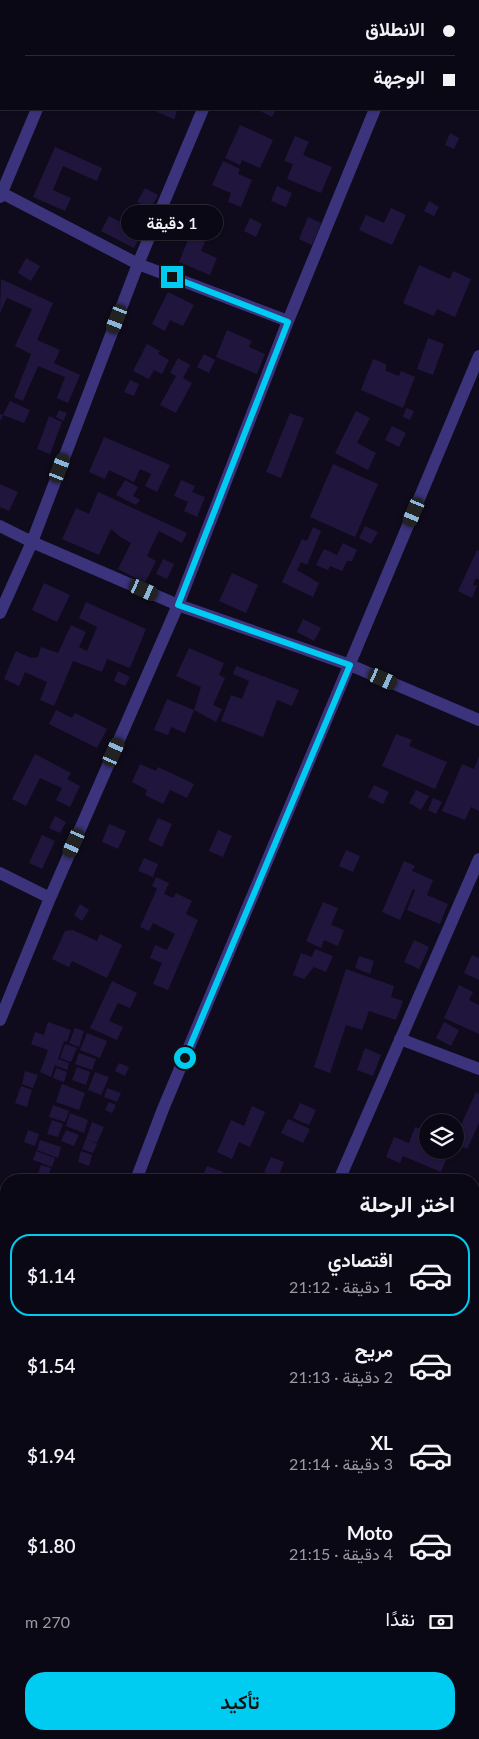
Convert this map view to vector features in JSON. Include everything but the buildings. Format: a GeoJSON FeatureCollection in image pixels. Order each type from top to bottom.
{"type":"FeatureCollection","features":[{"type":"Feature","properties":{"kind":"street"},"geometry":{"type":"LineString","coordinates":[[37,110],[1,194],[138,264],[288,322]]}},
{"type":"Feature","properties":{"kind":"street"},"geometry":{"type":"LineString","coordinates":[[0,613],[32,542],[138,264],[203,110]]}},
{"type":"Feature","properties":{"kind":"street"},"geometry":{"type":"LineString","coordinates":[[0,1020],[50,898],[178,605],[288,322],[375,110]]}},
{"type":"Feature","properties":{"kind":"street"},"geometry":{"type":"LineString","coordinates":[[138,1174],[219,975],[479,356]]}},
{"type":"Feature","properties":{"kind":"street"},"geometry":{"type":"LineString","coordinates":[[0,526],[32,542],[178,605],[350,665],[479,720]]}},
{"type":"Feature","properties":{"kind":"street"},"geometry":{"type":"LineString","coordinates":[[342,1174],[479,859]]}},
{"type":"Feature","properties":{"kind":"street"},"geometry":{"type":"LineString","coordinates":[[0,873],[50,898]]}},
{"type":"Feature","properties":{"kind":"street"},"geometry":{"type":"LineString","coordinates":[[400,1039],[479,1069]]}},
{"type":"Feature","properties":{"kind":"route"},"geometry":{"type":"LineString","coordinates":[[172,277],[288,322],[178,605],[350,665],[185,1058]]}}]}
